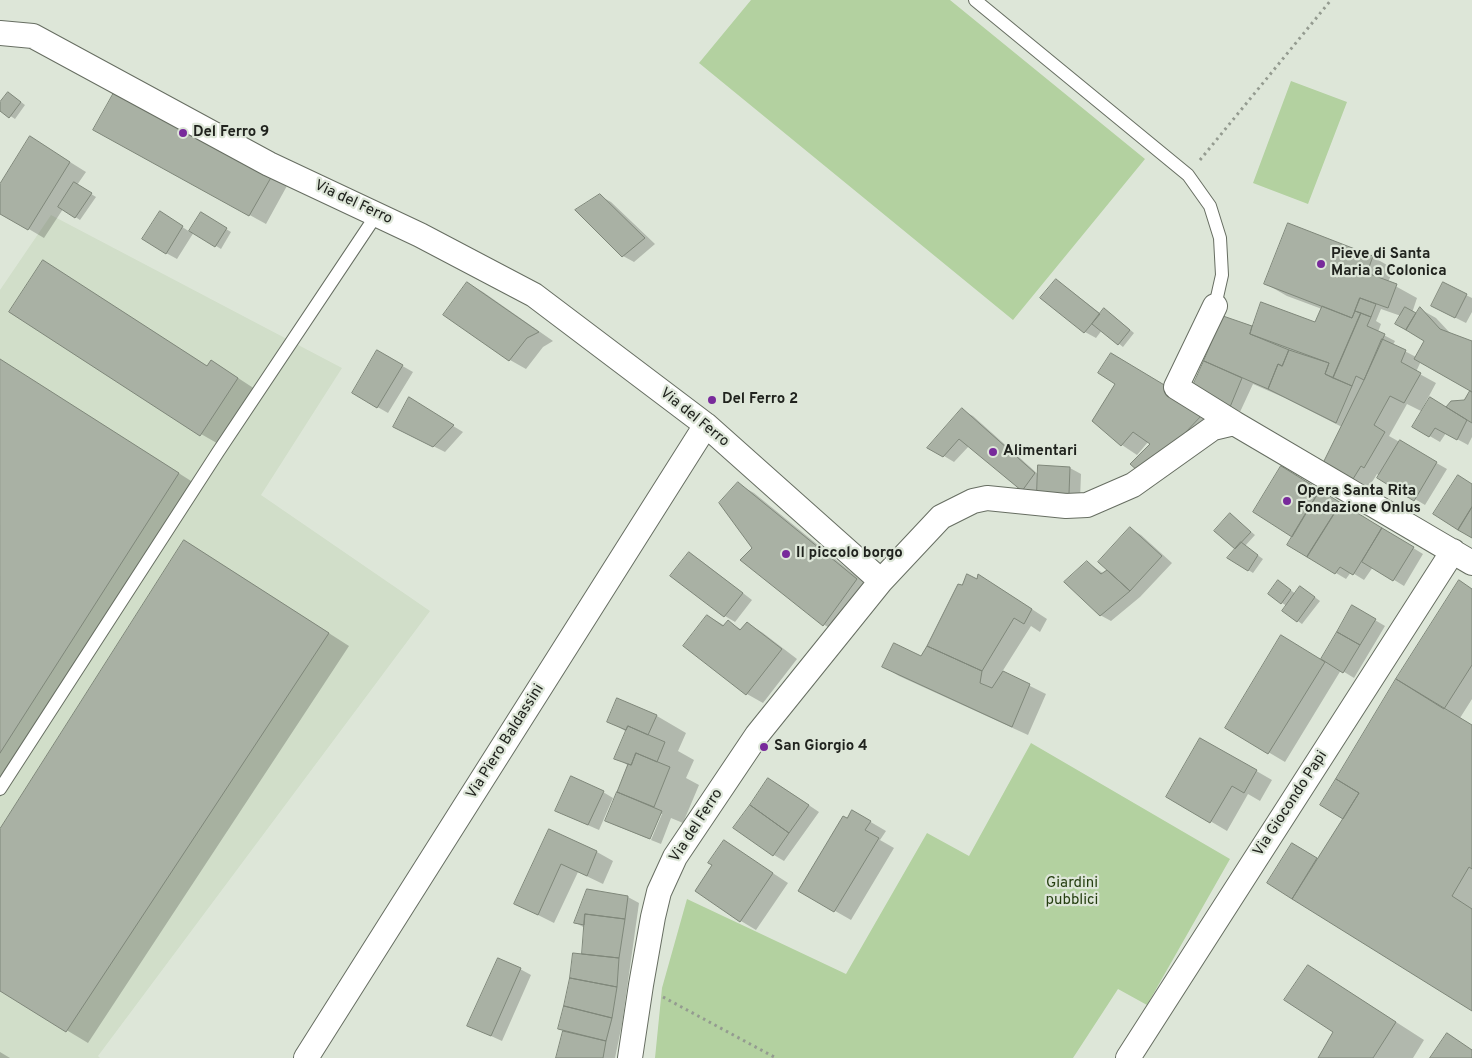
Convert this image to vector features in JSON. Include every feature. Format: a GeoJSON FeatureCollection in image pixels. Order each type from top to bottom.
{"type":"FeatureCollection","features":[{"type":"Feature","properties":{"kind":"street","name":"Via del Ferro"},"geometry":{"type":"LineString","coordinates":[[0,33],[33,36],[269,164],[446,248],[534,295],[706,425],[881,581],[757,735],[675,857],[659,892],[653,917],[630,1058]]}},
{"type":"Feature","properties":{"kind":"street"},"geometry":{"type":"LineString","coordinates":[[1215,306],[1176,387],[1463,557]]}},
{"type":"Feature","properties":{"kind":"street"},"geometry":{"type":"LineString","coordinates":[[881,581],[941,517],[973,500],[987,498],[1049,504],[1087,505],[1133,485],[1213,428],[1234,423]]}},
{"type":"Feature","properties":{"kind":"street","name":"Via Piero Baldassini"},"geometry":{"type":"LineString","coordinates":[[306,1058],[706,425]]}},
{"type":"Feature","properties":{"kind":"street","name":"Via Giocondo Papi"},"geometry":{"type":"LineString","coordinates":[[1128,1058],[1463,557]]}},
{"type":"Feature","properties":{"kind":"lane"},"geometry":{"type":"LineString","coordinates":[[975,0],[1188,175],[1210,206],[1220,238],[1222,275],[1215,306]]}},
{"type":"Feature","properties":{"kind":"lane"},"geometry":{"type":"LineString","coordinates":[[0,789],[218,452],[377,214]]}},
{"type":"Feature","properties":{"kind":"path"},"geometry":{"type":"LineString","coordinates":[[1188,175],[1331,0]]}},
{"type":"Feature","properties":{"kind":"path"},"geometry":{"type":"LineString","coordinates":[[641,985],[776,1058]]}},
{"type":"Feature","properties":{"kind":"shaded area"},"geometry":{"type":"Polygon","coordinates":[[[51,215],[342,368],[261,495],[430,611],[98,1056],[100,1058],[0,1058],[0,290],[51,215]]]}},
{"type":"Feature","properties":{"kind":"green space"},"geometry":{"type":"Polygon","coordinates":[[[751,0],[950,0],[1145,159],[1013,320],[699,63],[751,0]]]}},
{"type":"Feature","properties":{"kind":"green space"},"geometry":{"type":"Polygon","coordinates":[[[1291,81],[1347,102],[1308,204],[1253,183],[1291,81]]]}},
{"type":"Feature","properties":{"kind":"green space","name":"Giardini pubblici"},"geometry":{"type":"Polygon","coordinates":[[[1031,743],[1230,859],[1147,1005],[1118,989],[1073,1058],[655,1058],[662,988],[687,899],[846,974],[927,833],[969,856],[1031,743]]]}},
{"type":"Feature","properties":{"kind":"building"},"geometry":{"type":"Polygon","coordinates":[[[116,89],[273,174],[249,216],[93,130],[116,89]]]}},
{"type":"Feature","properties":{"kind":"building"},"geometry":{"type":"Polygon","coordinates":[[[8,92],[21,102],[9,118],[0,111],[0,102],[8,92]]]}},
{"type":"Feature","properties":{"kind":"building"},"geometry":{"type":"Polygon","coordinates":[[[30,136],[70,162],[28,230],[0,214],[0,184],[30,136]]]}},
{"type":"Feature","properties":{"kind":"building"},"geometry":{"type":"Polygon","coordinates":[[[74,182],[92,193],[75,218],[58,207],[74,182]]]}},
{"type":"Feature","properties":{"kind":"building"},"geometry":{"type":"Polygon","coordinates":[[[600,194],[645,238],[622,257],[575,210],[600,194]]]}},
{"type":"Feature","properties":{"kind":"building"},"geometry":{"type":"Polygon","coordinates":[[[160,211],[183,226],[166,254],[142,239],[160,211]]]}},
{"type":"Feature","properties":{"kind":"building"},"geometry":{"type":"Polygon","coordinates":[[[201,212],[227,228],[215,247],[189,231],[201,212]]]}},
{"type":"Feature","properties":{"kind":"building","name":"Pieve di Santa Maria a Colonica"},"geometry":{"type":"Polygon","coordinates":[[[1288,223],[1373,256],[1367,273],[1397,284],[1388,308],[1360,298],[1352,318],[1264,284],[1288,223]]]}},
{"type":"Feature","properties":{"kind":"building"},"geometry":{"type":"Polygon","coordinates":[[[43,260],[207,366],[211,360],[238,378],[200,436],[9,312],[43,260]]]}},
{"type":"Feature","properties":{"kind":"building"},"geometry":{"type":"Polygon","coordinates":[[[1056,279],[1100,314],[1084,333],[1040,298],[1056,279]]]}},
{"type":"Feature","properties":{"kind":"building"},"geometry":{"type":"Polygon","coordinates":[[[467,282],[539,332],[527,338],[509,361],[443,315],[467,282]]]}},
{"type":"Feature","properties":{"kind":"building"},"geometry":{"type":"Polygon","coordinates":[[[1443,282],[1467,294],[1455,318],[1431,306],[1443,282]]]}},
{"type":"Feature","properties":{"kind":"building"},"geometry":{"type":"Polygon","coordinates":[[[1360,298],[1376,304],[1371,317],[1355,311],[1360,298]]]}},
{"type":"Feature","properties":{"kind":"building"},"geometry":{"type":"Polygon","coordinates":[[[1261,302],[1315,322],[1322,306],[1352,318],[1355,311],[1361,313],[1333,378],[1325,374],[1329,363],[1250,334],[1261,302]]]}},
{"type":"Feature","properties":{"kind":"building"},"geometry":{"type":"Polygon","coordinates":[[[1405,307],[1416,313],[1406,330],[1395,324],[1405,307]]]}},
{"type":"Feature","properties":{"kind":"building"},"geometry":{"type":"Polygon","coordinates":[[[1420,307],[1440,329],[1472,341],[1472,392],[1414,359],[1424,341],[1406,330],[1420,307]]]}},
{"type":"Feature","properties":{"kind":"building"},"geometry":{"type":"Polygon","coordinates":[[[1104,308],[1130,330],[1118,345],[1092,324],[1104,308]]]}},
{"type":"Feature","properties":{"kind":"building"},"geometry":{"type":"Polygon","coordinates":[[[1361,313],[1371,317],[1367,326],[1385,334],[1364,380],[1356,376],[1352,386],[1333,378],[1361,313]]]}},
{"type":"Feature","properties":{"kind":"building"},"geometry":{"type":"Polygon","coordinates":[[[1223,316],[1252,326],[1250,334],[1289,350],[1282,366],[1278,364],[1268,389],[1204,361],[1223,316]]]}},
{"type":"Feature","properties":{"kind":"building"},"geometry":{"type":"Polygon","coordinates":[[[1382,339],[1406,350],[1401,362],[1421,373],[1404,403],[1390,396],[1374,425],[1385,432],[1364,468],[1361,466],[1353,479],[1323,463],[1382,339]]]}},
{"type":"Feature","properties":{"kind":"building"},"geometry":{"type":"Polygon","coordinates":[[[377,350],[403,365],[377,408],[352,393],[377,350]]]}},
{"type":"Feature","properties":{"kind":"building"},"geometry":{"type":"Polygon","coordinates":[[[1289,350],[1329,363],[1325,374],[1352,386],[1336,423],[1268,389],[1278,364],[1282,366],[1289,350]]]}},
{"type":"Feature","properties":{"kind":"building"},"geometry":{"type":"Polygon","coordinates":[[[1111,353],[1166,386],[1202,415],[1166,453],[1138,471],[1130,464],[1150,444],[1133,432],[1121,446],[1092,421],[1115,384],[1098,373],[1111,353]]]}},
{"type":"Feature","properties":{"kind":"building"},"geometry":{"type":"Polygon","coordinates":[[[0,359],[179,473],[0,753],[0,359]]]}},
{"type":"Feature","properties":{"kind":"building"},"geometry":{"type":"Polygon","coordinates":[[[1204,361],[1242,378],[1230,407],[1191,390],[1204,361]]]}},
{"type":"Feature","properties":{"kind":"building"},"geometry":{"type":"Polygon","coordinates":[[[1470,391],[1472,392],[1472,423],[1446,407],[1451,401],[1464,400],[1470,391]]]}},
{"type":"Feature","properties":{"kind":"building"},"geometry":{"type":"Polygon","coordinates":[[[409,397],[454,425],[433,447],[393,427],[409,397]]]}},
{"type":"Feature","properties":{"kind":"building"},"geometry":{"type":"Polygon","coordinates":[[[1430,397],[1467,420],[1457,440],[1435,428],[1429,437],[1412,427],[1430,397]]]}},
{"type":"Feature","properties":{"kind":"building","name":"Alimentari"},"geometry":{"type":"Polygon","coordinates":[[[962,408],[1035,473],[1022,491],[959,439],[943,457],[927,448],[962,408]]]}},
{"type":"Feature","properties":{"kind":"building"},"geometry":{"type":"Polygon","coordinates":[[[1400,440],[1437,462],[1414,501],[1377,478],[1400,440]]]}},
{"type":"Feature","properties":{"kind":"building"},"geometry":{"type":"Polygon","coordinates":[[[1038,465],[1070,467],[1069,494],[1037,493],[1038,465]]]}},
{"type":"Feature","properties":{"kind":"building","name":"Opera Santa Rita Fondazione Onlus"},"geometry":{"type":"Polygon","coordinates":[[[1281,466],[1320,490],[1292,537],[1253,512],[1281,466]]]}},
{"type":"Feature","properties":{"kind":"building"},"geometry":{"type":"Polygon","coordinates":[[[1458,475],[1472,484],[1472,507],[1458,530],[1433,514],[1458,475]]]}},
{"type":"Feature","properties":{"kind":"building","name":"Il piccolo borgo"},"geometry":{"type":"Polygon","coordinates":[[[738,482],[857,579],[823,626],[740,560],[752,548],[719,503],[738,482]]]}},
{"type":"Feature","properties":{"kind":"building"},"geometry":{"type":"Polygon","coordinates":[[[1320,490],[1341,503],[1307,557],[1287,545],[1320,490]]]}},
{"type":"Feature","properties":{"kind":"building"},"geometry":{"type":"Polygon","coordinates":[[[1341,503],[1382,528],[1353,575],[1340,567],[1335,574],[1307,557],[1341,503]]]}},
{"type":"Feature","properties":{"kind":"building"},"geometry":{"type":"Polygon","coordinates":[[[1472,507],[1472,538],[1458,530],[1472,507]]]}},
{"type":"Feature","properties":{"kind":"building"},"geometry":{"type":"Polygon","coordinates":[[[1230,513],[1251,532],[1235,549],[1214,531],[1230,513]]]}},
{"type":"Feature","properties":{"kind":"building"},"geometry":{"type":"Polygon","coordinates":[[[1130,527],[1162,556],[1130,591],[1098,562],[1130,527]]]}},
{"type":"Feature","properties":{"kind":"building"},"geometry":{"type":"Polygon","coordinates":[[[1382,528],[1414,547],[1393,581],[1362,562],[1382,528]]]}},
{"type":"Feature","properties":{"kind":"building"},"geometry":{"type":"Polygon","coordinates":[[[184,540],[329,633],[66,1032],[0,991],[0,829],[184,540]]]}},
{"type":"Feature","properties":{"kind":"building"},"geometry":{"type":"Polygon","coordinates":[[[1241,542],[1258,555],[1248,571],[1227,558],[1241,542]]]}},
{"type":"Feature","properties":{"kind":"building"},"geometry":{"type":"Polygon","coordinates":[[[689,552],[743,593],[724,617],[670,576],[689,552]]]}},
{"type":"Feature","properties":{"kind":"building"},"geometry":{"type":"Polygon","coordinates":[[[1087,561],[1101,574],[1107,570],[1130,591],[1100,616],[1064,582],[1087,561]]]}},
{"type":"Feature","properties":{"kind":"building"},"geometry":{"type":"Polygon","coordinates":[[[967,574],[977,579],[978,574],[1032,609],[1024,624],[1014,618],[982,671],[927,646],[958,584],[962,585],[967,574]]]}},
{"type":"Feature","properties":{"kind":"building"},"geometry":{"type":"Polygon","coordinates":[[[1278,580],[1291,590],[1281,604],[1268,594],[1278,580]]]}},
{"type":"Feature","properties":{"kind":"building"},"geometry":{"type":"Polygon","coordinates":[[[1459,580],[1472,589],[1472,665],[1444,709],[1396,679],[1459,580]]]}},
{"type":"Feature","properties":{"kind":"building"},"geometry":{"type":"Polygon","coordinates":[[[1300,586],[1315,597],[1297,622],[1282,611],[1300,586]]]}},
{"type":"Feature","properties":{"kind":"building"},"geometry":{"type":"Polygon","coordinates":[[[1352,605],[1376,619],[1360,645],[1337,632],[1352,605]]]}},
{"type":"Feature","properties":{"kind":"building"},"geometry":{"type":"Polygon","coordinates":[[[707,615],[723,626],[728,620],[740,630],[747,622],[782,649],[746,695],[683,646],[707,615]]]}},
{"type":"Feature","properties":{"kind":"building"},"geometry":{"type":"Polygon","coordinates":[[[1337,632],[1360,645],[1343,673],[1321,659],[1337,632]]]}},
{"type":"Feature","properties":{"kind":"building"},"geometry":{"type":"Polygon","coordinates":[[[1281,635],[1325,662],[1268,754],[1225,728],[1281,635]]]}},
{"type":"Feature","properties":{"kind":"building"},"geometry":{"type":"Polygon","coordinates":[[[894,643],[921,656],[927,646],[982,671],[980,683],[992,688],[1003,671],[1030,684],[1012,727],[882,667],[894,643]]]}},
{"type":"Feature","properties":{"kind":"building"},"geometry":{"type":"Polygon","coordinates":[[[1396,679],[1472,725],[1472,869],[1469,867],[1452,896],[1472,909],[1472,1011],[1292,899],[1359,793],[1336,779],[1396,679]]]}},
{"type":"Feature","properties":{"kind":"building"},"geometry":{"type":"Polygon","coordinates":[[[617,698],[657,715],[648,735],[628,726],[626,730],[607,722],[617,698]]]}},
{"type":"Feature","properties":{"kind":"building"},"geometry":{"type":"Polygon","coordinates":[[[628,726],[665,742],[657,762],[636,753],[631,765],[614,759],[628,726]]]}},
{"type":"Feature","properties":{"kind":"building"},"geometry":{"type":"Polygon","coordinates":[[[1200,738],[1257,770],[1244,793],[1232,786],[1210,823],[1166,797],[1200,738]]]}},
{"type":"Feature","properties":{"kind":"building"},"geometry":{"type":"Polygon","coordinates":[[[636,753],[670,767],[654,807],[617,792],[628,764],[631,765],[636,753]]]}},
{"type":"Feature","properties":{"kind":"building"},"geometry":{"type":"Polygon","coordinates":[[[571,776],[604,791],[588,825],[555,811],[571,776]]]}},
{"type":"Feature","properties":{"kind":"building"},"geometry":{"type":"Polygon","coordinates":[[[768,778],[809,805],[789,833],[750,805],[768,778]]]}},
{"type":"Feature","properties":{"kind":"building"},"geometry":{"type":"Polygon","coordinates":[[[1336,779],[1359,793],[1343,819],[1320,805],[1336,779]]]}},
{"type":"Feature","properties":{"kind":"building"},"geometry":{"type":"Polygon","coordinates":[[[617,792],[662,811],[650,839],[605,821],[617,792]]]}},
{"type":"Feature","properties":{"kind":"building"},"geometry":{"type":"Polygon","coordinates":[[[750,805],[789,833],[773,856],[733,828],[750,805]]]}},
{"type":"Feature","properties":{"kind":"building"},"geometry":{"type":"Polygon","coordinates":[[[852,810],[871,821],[865,830],[879,838],[834,912],[798,891],[843,816],[847,818],[852,810]]]}},
{"type":"Feature","properties":{"kind":"building"},"geometry":{"type":"Polygon","coordinates":[[[549,829],[597,851],[587,876],[561,864],[538,915],[514,904],[549,829]]]}},
{"type":"Feature","properties":{"kind":"building"},"geometry":{"type":"Polygon","coordinates":[[[724,840],[773,873],[740,922],[695,891],[712,865],[708,863],[724,840]]]}},
{"type":"Feature","properties":{"kind":"building"},"geometry":{"type":"Polygon","coordinates":[[[1292,843],[1317,858],[1292,899],[1267,883],[1292,843]]]}},
{"type":"Feature","properties":{"kind":"building"},"geometry":{"type":"Polygon","coordinates":[[[587,889],[628,896],[625,919],[585,914],[584,925],[574,923],[587,889]]]}},
{"type":"Feature","properties":{"kind":"building"},"geometry":{"type":"Polygon","coordinates":[[[585,914],[625,919],[619,958],[582,954],[585,914]]]}},
{"type":"Feature","properties":{"kind":"building"},"geometry":{"type":"Polygon","coordinates":[[[573,953],[619,958],[617,987],[570,978],[573,953]]]}},
{"type":"Feature","properties":{"kind":"building"},"geometry":{"type":"Polygon","coordinates":[[[498,958],[521,968],[491,1036],[467,1026],[498,958]]]}},
{"type":"Feature","properties":{"kind":"building"},"geometry":{"type":"Polygon","coordinates":[[[1308,965],[1396,1022],[1373,1058],[1318,1058],[1333,1032],[1284,1000],[1308,965]]]}},
{"type":"Feature","properties":{"kind":"building"},"geometry":{"type":"Polygon","coordinates":[[[570,978],[617,987],[612,1018],[564,1006],[570,978]]]}},
{"type":"Feature","properties":{"kind":"building"},"geometry":{"type":"Polygon","coordinates":[[[564,1006],[612,1018],[606,1041],[558,1029],[564,1006]]]}},
{"type":"Feature","properties":{"kind":"building"},"geometry":{"type":"Polygon","coordinates":[[[563,1031],[606,1041],[603,1058],[556,1058],[563,1031]]]}},
{"type":"Feature","properties":{"kind":"building"},"geometry":{"type":"Polygon","coordinates":[[[1447,1033],[1472,1050],[1472,1058],[1430,1058],[1447,1033]]]}},
{"type":"Feature","properties":{"kind":"place","name":"Del Ferro 9"},"geometry":{"type":"Point","coordinates":[183,133]}},
{"type":"Feature","properties":{"kind":"place","name":"Pieve di Santa Maria a Colonica"},"geometry":{"type":"Point","coordinates":[1321,264]}},
{"type":"Feature","properties":{"kind":"place","name":"Del Ferro 2"},"geometry":{"type":"Point","coordinates":[712,400]}},
{"type":"Feature","properties":{"kind":"place","name":"Alimentari"},"geometry":{"type":"Point","coordinates":[993,452]}},
{"type":"Feature","properties":{"kind":"place","name":"Opera Santa Rita Fondazione Onlus"},"geometry":{"type":"Point","coordinates":[1287,501]}},
{"type":"Feature","properties":{"kind":"place","name":"Il piccolo borgo"},"geometry":{"type":"Point","coordinates":[786,554]}},
{"type":"Feature","properties":{"kind":"place","name":"San Giorgio 4"},"geometry":{"type":"Point","coordinates":[764,747]}}]}
